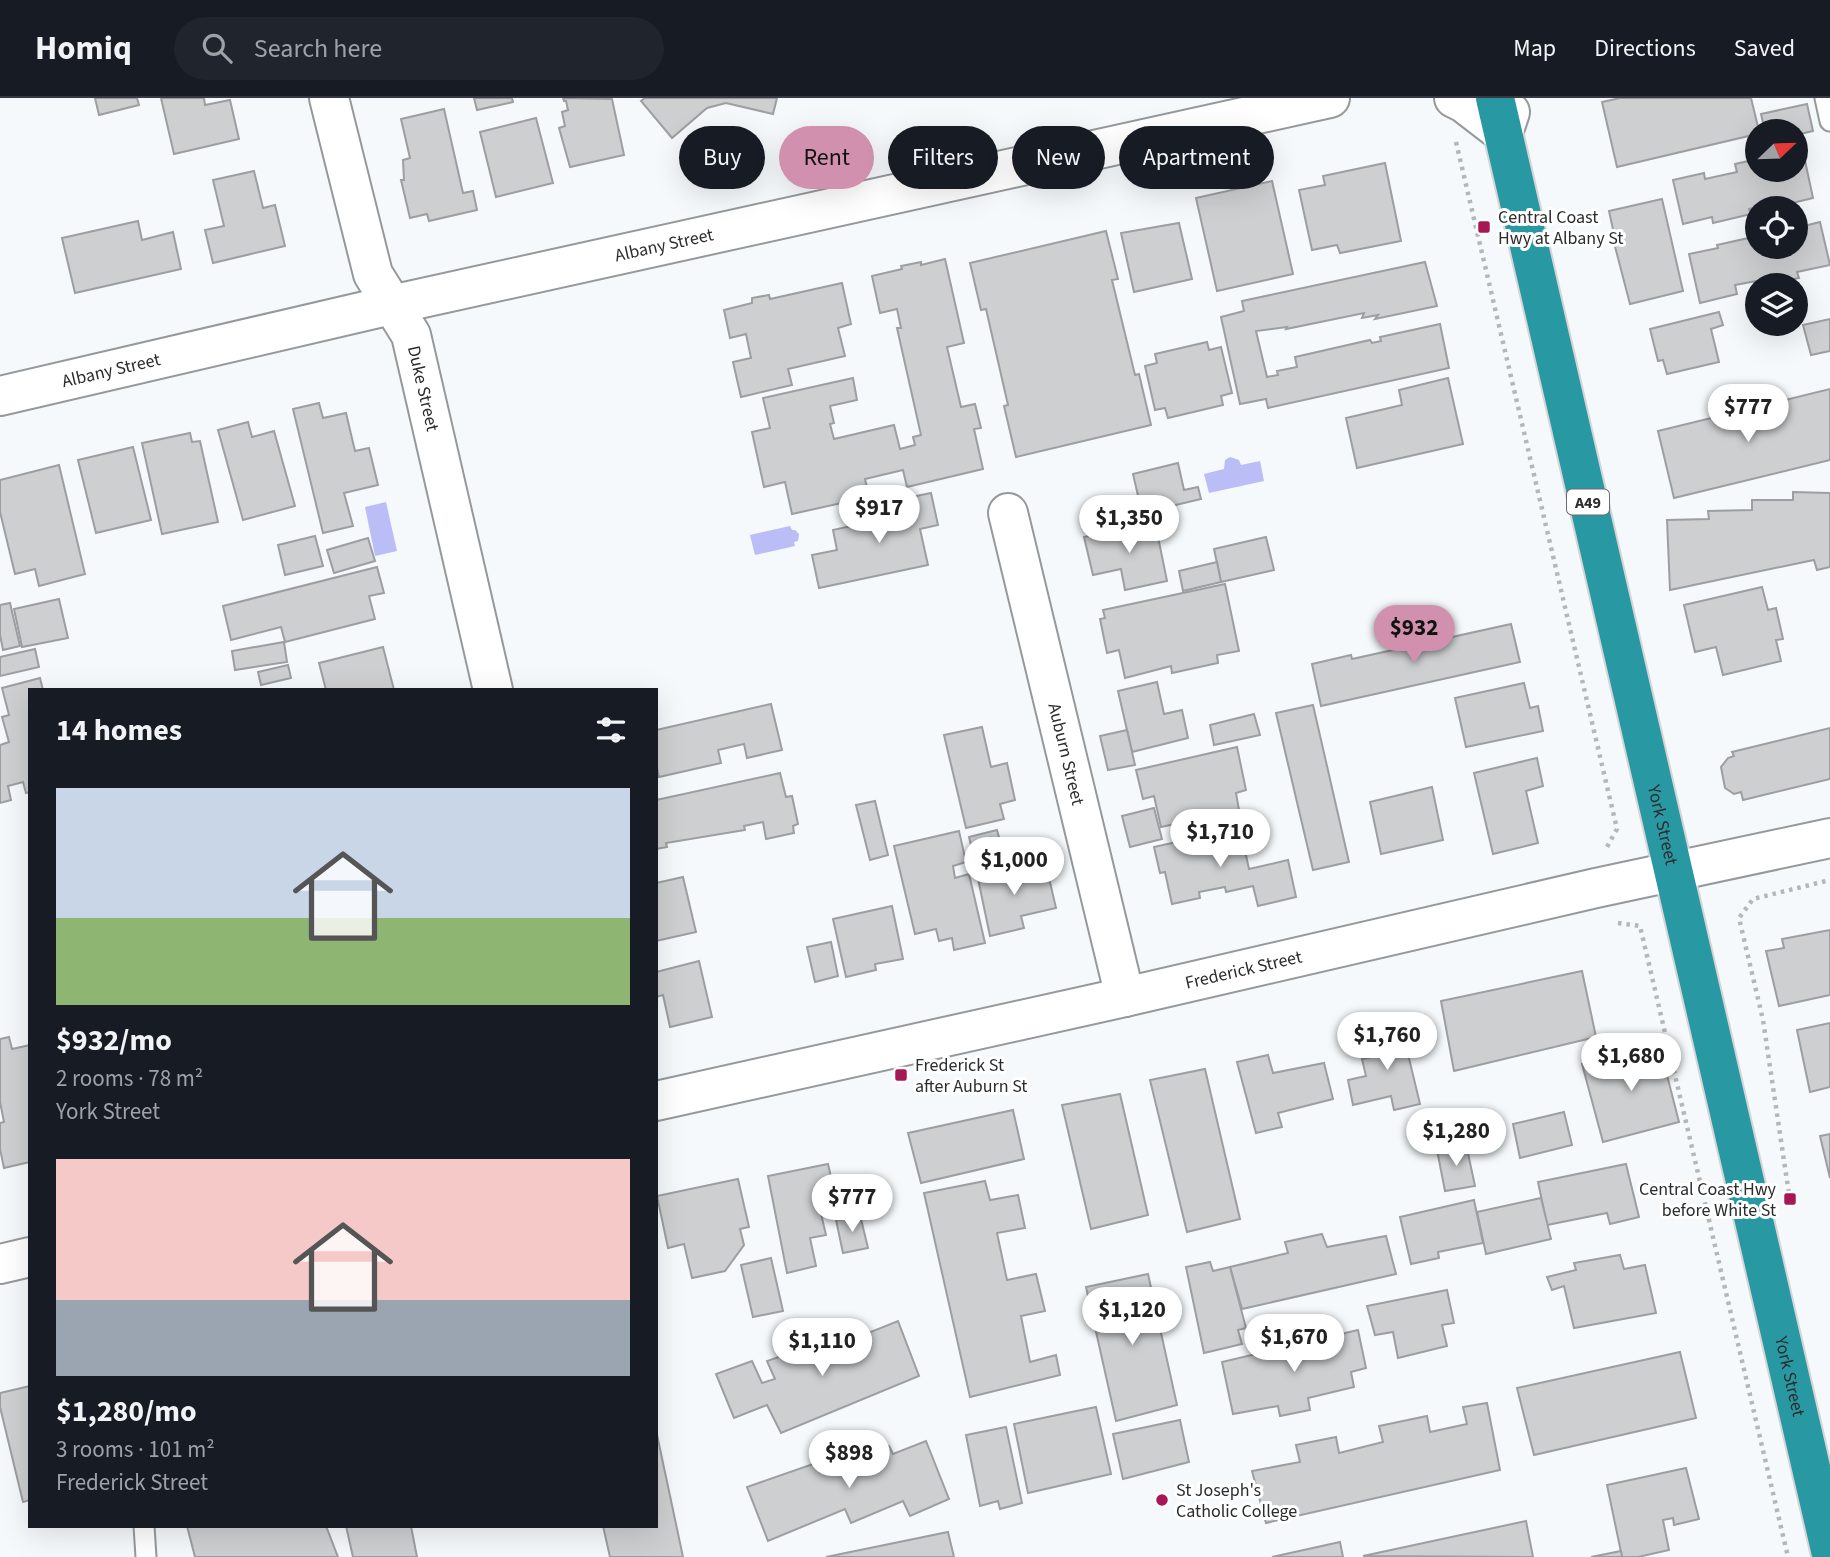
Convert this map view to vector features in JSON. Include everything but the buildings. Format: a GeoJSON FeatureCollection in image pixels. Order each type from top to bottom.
{"type":"FeatureCollection","features":[{"type":"Feature","properties":{"kind":"highway","name":"York Street"},"geometry":{"type":"LineString","coordinates":[[1504,110],[1673,872],[1828,1533]]}},
{"type":"Feature","properties":{"kind":"street","name":"Duke Street"},"geometry":{"type":"LineString","coordinates":[[329,98],[373,274],[411,335],[493,688]]}},
{"type":"Feature","properties":{"kind":"street","name":"Albany Street"},"geometry":{"type":"LineString","coordinates":[[0,396],[391,305],[1330,98]]}},
{"type":"Feature","properties":{"kind":"street"},"geometry":{"type":"LineString","coordinates":[[1454,98],[1464,103],[1504,110]]}},
{"type":"Feature","properties":{"kind":"street","name":"Auburn Street"},"geometry":{"type":"LineString","coordinates":[[1009,513],[1125,997]]}},
{"type":"Feature","properties":{"kind":"street","name":"Frederick Street"},"geometry":{"type":"LineString","coordinates":[[658,1101],[1830,838]]}},
{"type":"Feature","properties":{"kind":"street"},"geometry":{"type":"LineString","coordinates":[[0,1264],[28,1257]]}},
{"type":"Feature","properties":{"kind":"lane"},"geometry":{"type":"LineString","coordinates":[[1825,98],[1830,121]]}},
{"type":"Feature","properties":{"kind":"lane"},"geometry":{"type":"LineString","coordinates":[[144,1528],[146,1557]]}},
{"type":"Feature","properties":{"kind":"path"},"geometry":{"type":"LineString","coordinates":[[1455,139],[1617,829],[1602,857]]}},
{"type":"Feature","properties":{"kind":"path"},"geometry":{"type":"LineString","coordinates":[[1791,1211],[1763,1020],[1739,918],[1753,899],[1830,880]]}},
{"type":"Feature","properties":{"kind":"path"},"geometry":{"type":"LineString","coordinates":[[1617,923],[1640,926],[1788,1557]]}},
{"type":"Feature","properties":{"kind":"water"},"geometry":{"type":"Polygon","coordinates":[[[1230,457],[1239,460],[1241,465],[1260,461],[1264,481],[1209,493],[1204,474],[1224,469],[1225,460],[1230,457]]]}},
{"type":"Feature","properties":{"kind":"water"},"geometry":{"type":"Polygon","coordinates":[[[386,502],[397,551],[375,556],[365,507],[386,502]]]}},
{"type":"Feature","properties":{"kind":"water"},"geometry":{"type":"Polygon","coordinates":[[[790,526],[799,534],[798,541],[794,542],[795,546],[755,555],[750,535],[790,526]]]}},
{"type":"Feature","properties":{"kind":"place","name":"Central Coast Hwy at Albany St"},"geometry":{"type":"Point","coordinates":[1484,227]}},
{"type":"Feature","properties":{"kind":"place","name":"Frederick St after Auburn St"},"geometry":{"type":"Point","coordinates":[901,1075]}},
{"type":"Feature","properties":{"kind":"place","name":"Central Coast Hwy before White St"},"geometry":{"type":"Point","coordinates":[1790,1199]}},
{"type":"Feature","properties":{"kind":"place","name":"St Joseph's Catholic College"},"geometry":{"type":"Point","coordinates":[1162,1500]}}]}
